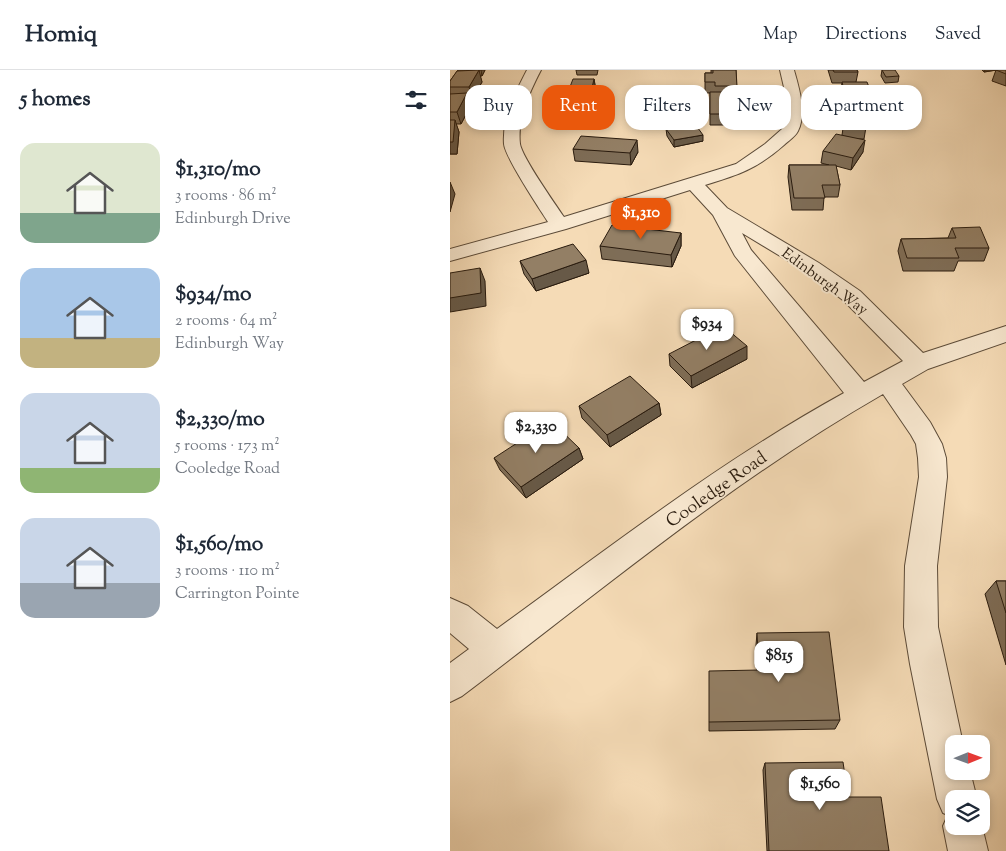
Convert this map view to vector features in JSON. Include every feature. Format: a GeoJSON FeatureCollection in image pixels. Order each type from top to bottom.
{"type":"FeatureCollection","features":[{"type":"Feature","properties":{"kind":"street"},"geometry":{"type":"LineString","coordinates":[[534,70],[521,95],[514,124],[512,144],[528,175],[559,225]]}},
{"type":"Feature","properties":{"kind":"street"},"geometry":{"type":"LineString","coordinates":[[450,255],[559,225],[742,168],[771,148],[790,131],[793,119],[793,96],[787,70]]}},
{"type":"Feature","properties":{"kind":"street","name":"Edinburgh Way"},"geometry":{"type":"LineString","coordinates":[[693,183],[720,212],[742,252],[874,388],[921,429],[929,444],[933,477],[921,566],[921,627],[927,664],[955,790]]}},
{"type":"Feature","properties":{"kind":"street","name":"Edinburgh Way"},"geometry":{"type":"LineString","coordinates":[[720,212],[812,268],[852,296],[919,363]]}},
{"type":"Feature","properties":{"kind":"street","name":"Cooledge Road"},"geometry":{"type":"LineString","coordinates":[[450,684],[688,506],[819,419],[919,363],[1006,334]]}},
{"type":"Feature","properties":{"kind":"street"},"geometry":{"type":"LineString","coordinates":[[450,614],[496,650]]}},
{"type":"Feature","properties":{"kind":"street"},"geometry":{"type":"LineString","coordinates":[[965,835],[968,851]]}},
{"type":"Feature","properties":{"kind":"building"},"geometry":{"type":"Polygon","coordinates":[[[479,70],[470,85],[450,87],[450,81],[457,71],[479,70]]]}},
{"type":"Feature","properties":{"kind":"building"},"geometry":{"type":"Polygon","coordinates":[[[713,70],[736,70],[737,85],[715,86],[715,82],[705,82],[705,73],[713,73],[713,70]]]}},
{"type":"Feature","properties":{"kind":"building"},"geometry":{"type":"Polygon","coordinates":[[[833,70],[857,70],[858,72],[834,72],[833,70]]]}},
{"type":"Feature","properties":{"kind":"building"},"geometry":{"type":"Polygon","coordinates":[[[882,70],[895,70],[899,76],[886,77],[882,70]]]}},
{"type":"Feature","properties":{"kind":"building"},"geometry":{"type":"Polygon","coordinates":[[[996,70],[1006,70],[1006,74],[996,70]]]}},
{"type":"Feature","properties":{"kind":"building"},"geometry":{"type":"Polygon","coordinates":[[[573,79],[594,79],[593,85],[571,85],[573,79]]]}},
{"type":"Feature","properties":{"kind":"building"},"geometry":{"type":"Polygon","coordinates":[[[842,82],[867,82],[868,85],[843,85],[842,82]]]}},
{"type":"Feature","properties":{"kind":"building"},"geometry":{"type":"Polygon","coordinates":[[[710,92],[719,92],[719,114],[710,114],[710,92]]]}},
{"type":"Feature","properties":{"kind":"building"},"geometry":{"type":"Polygon","coordinates":[[[465,93],[457,112],[450,112],[450,94],[465,93]]]}},
{"type":"Feature","properties":{"kind":"building"},"geometry":{"type":"Polygon","coordinates":[[[450,120],[455,120],[453,142],[450,142],[450,120]]]}},
{"type":"Feature","properties":{"kind":"building"},"geometry":{"type":"Polygon","coordinates":[[[667,130],[699,130],[703,135],[674,140],[667,130]]]}},
{"type":"Feature","properties":{"kind":"building"},"geometry":{"type":"Polygon","coordinates":[[[836,134],[865,140],[853,158],[823,151],[836,134]]]}},
{"type":"Feature","properties":{"kind":"building"},"geometry":{"type":"Polygon","coordinates":[[[581,136],[637,140],[630,153],[573,149],[581,136]]]}},
{"type":"Feature","properties":{"kind":"building"},"geometry":{"type":"Polygon","coordinates":[[[789,165],[836,165],[840,185],[822,185],[825,198],[794,198],[789,165]]]}},
{"type":"Feature","properties":{"kind":"building"},"geometry":{"type":"Polygon","coordinates":[[[612,225],[681,233],[671,255],[600,246],[612,225]]]}},
{"type":"Feature","properties":{"kind":"building"},"geometry":{"type":"Polygon","coordinates":[[[980,227],[989,248],[955,248],[959,258],[907,258],[901,239],[956,238],[952,228],[980,227]]]}},
{"type":"Feature","properties":{"kind":"building"},"geometry":{"type":"Polygon","coordinates":[[[573,244],[586,260],[532,279],[520,261],[573,244]]]}},
{"type":"Feature","properties":{"kind":"building"},"geometry":{"type":"Polygon","coordinates":[[[480,268],[481,293],[450,298],[450,273],[480,268]]]}},
{"type":"Feature","properties":{"kind":"building"},"geometry":{"type":"Polygon","coordinates":[[[723,326],[747,346],[691,376],[669,354],[723,326]]]}},
{"type":"Feature","properties":{"kind":"building"},"geometry":{"type":"Polygon","coordinates":[[[630,376],[659,403],[607,435],[579,406],[630,376]]]}},
{"type":"Feature","properties":{"kind":"building"},"geometry":{"type":"Polygon","coordinates":[[[551,421],[579,448],[521,487],[494,458],[551,421]]]}},
{"type":"Feature","properties":{"kind":"building"},"geometry":{"type":"Polygon","coordinates":[[[996,581],[1006,581],[1006,613],[996,581]]]}},
{"type":"Feature","properties":{"kind":"building"},"geometry":{"type":"Polygon","coordinates":[[[829,632],[840,720],[709,722],[709,671],[759,670],[757,633],[829,632]]]}},
{"type":"Feature","properties":{"kind":"building"},"geometry":{"type":"Polygon","coordinates":[[[843,762],[848,797],[881,797],[889,851],[769,851],[765,763],[843,762]]]}}]}
